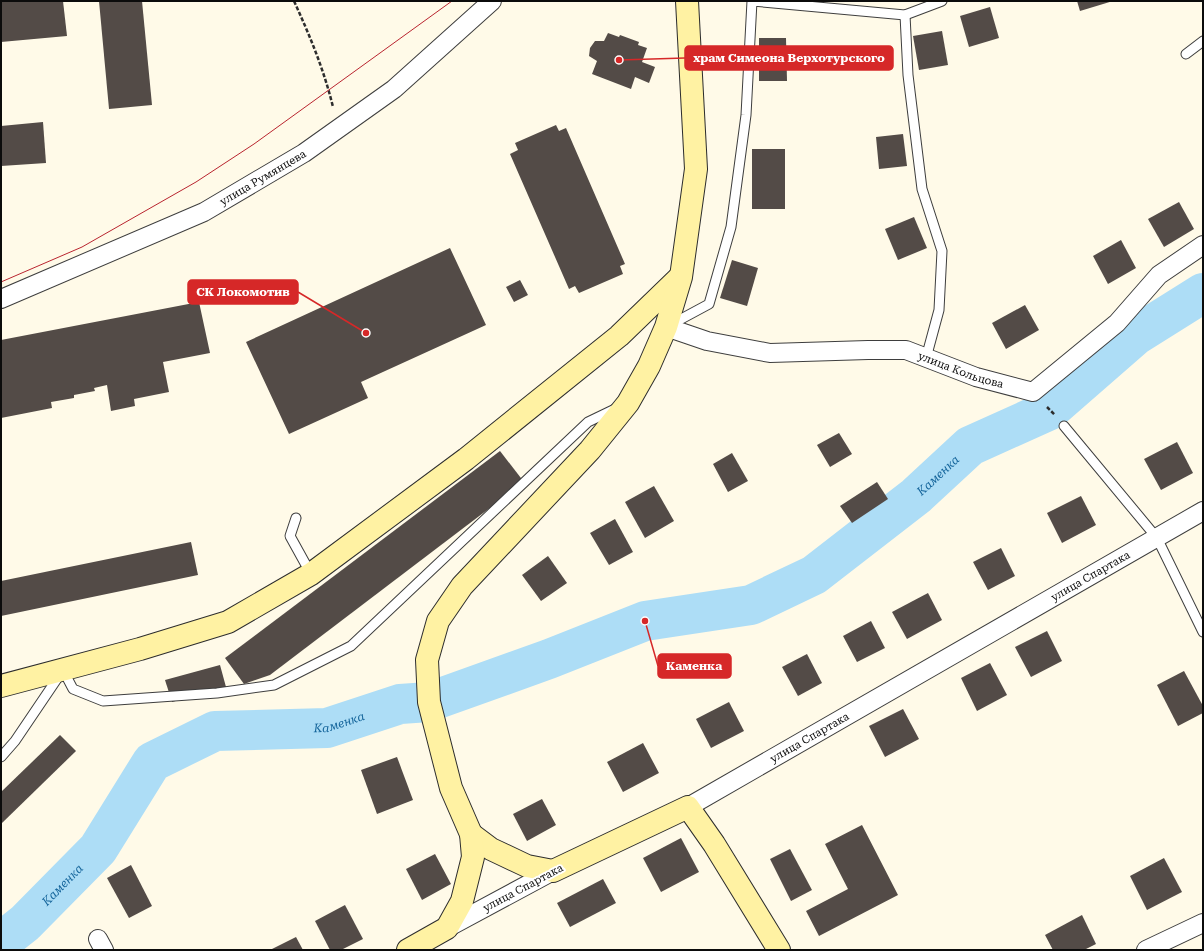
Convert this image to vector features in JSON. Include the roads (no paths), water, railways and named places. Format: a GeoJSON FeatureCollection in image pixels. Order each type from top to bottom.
{"type":"FeatureCollection","features":[{"type":"Feature","properties":{"kind":"street","name":"улица Румянцева"},"geometry":{"type":"LineString","coordinates":[[1,299],[204,212],[304,153],[394,89],[492,1]]}},
{"type":"Feature","properties":{"kind":"street"},"geometry":{"type":"LineString","coordinates":[[447,928],[462,901],[472,857],[471,834],[451,788],[439,742],[429,702],[427,660],[438,621],[462,586],[590,450],[628,403],[650,366],[666,328],[681,277],[696,169],[687,1]]}},
{"type":"Feature","properties":{"kind":"street","name":"улица Кольцова"},"geometry":{"type":"LineString","coordinates":[[666,328],[707,341],[770,353],[906,350],[976,378],[1034,392],[1117,323],[1159,275],[1203,245]]}},
{"type":"Feature","properties":{"kind":"street"},"geometry":{"type":"LineString","coordinates":[[1,686],[140,649],[228,622],[311,574],[466,459],[619,336],[681,277]]}},
{"type":"Feature","properties":{"kind":"street","name":"улица Спартака"},"geometry":{"type":"LineString","coordinates":[[408,950],[553,871],[688,806],[1203,511]]}},
{"type":"Feature","properties":{"kind":"street"},"geometry":{"type":"LineString","coordinates":[[688,806],[714,844],[779,950]]}},
{"type":"Feature","properties":{"kind":"street"},"geometry":{"type":"LineString","coordinates":[[471,834],[492,849],[527,866],[553,871]]}},
{"type":"Feature","properties":{"kind":"street"},"geometry":{"type":"LineString","coordinates":[[1146,950],[1203,923]]}},
{"type":"Feature","properties":{"kind":"lane"},"geometry":{"type":"LineString","coordinates":[[666,328],[709,304],[731,227],[746,115],[752,1],[905,15],[942,1]]}},
{"type":"Feature","properties":{"kind":"lane"},"geometry":{"type":"LineString","coordinates":[[905,15],[908,74],[922,189],[942,251],[939,310],[926,358]]}},
{"type":"Feature","properties":{"kind":"lane"},"geometry":{"type":"LineString","coordinates":[[1186,54],[1203,41]]}},
{"type":"Feature","properties":{"kind":"lane"},"geometry":{"type":"LineString","coordinates":[[1,758],[15,741],[63,670],[73,689],[103,701],[217,693],[274,685],[351,646],[588,422],[628,403]]}},
{"type":"Feature","properties":{"kind":"lane"},"geometry":{"type":"LineString","coordinates":[[1064,426],[1157,538],[1203,632]]}},
{"type":"Feature","properties":{"kind":"lane"},"geometry":{"type":"LineString","coordinates":[[296,518],[290,536],[311,574]]}},
{"type":"Feature","properties":{"kind":"waterway","name":"Каменка"},"geometry":{"type":"LineString","coordinates":[[1,942],[25,923],[98,849],[152,762],[215,731],[327,728],[400,704],[429,702],[549,659],[645,621],[751,605],[814,575],[916,496],[970,446],[1050,410],[1136,335],[1203,293]]}},
{"type":"Feature","properties":{"kind":"tram line"},"geometry":{"type":"LineString","coordinates":[[1,282],[82,247],[196,182],[254,144],[452,1]]}},
{"type":"Feature","properties":{"kind":"place","name":"храм Симеона Верхотурского"},"geometry":{"type":"Point","coordinates":[619,60]}},
{"type":"Feature","properties":{"kind":"place","name":"СК Локомотив"},"geometry":{"type":"Point","coordinates":[366,333]}},
{"type":"Feature","properties":{"kind":"place","name":"Каменка"},"geometry":{"type":"Point","coordinates":[645,621]}}]}
